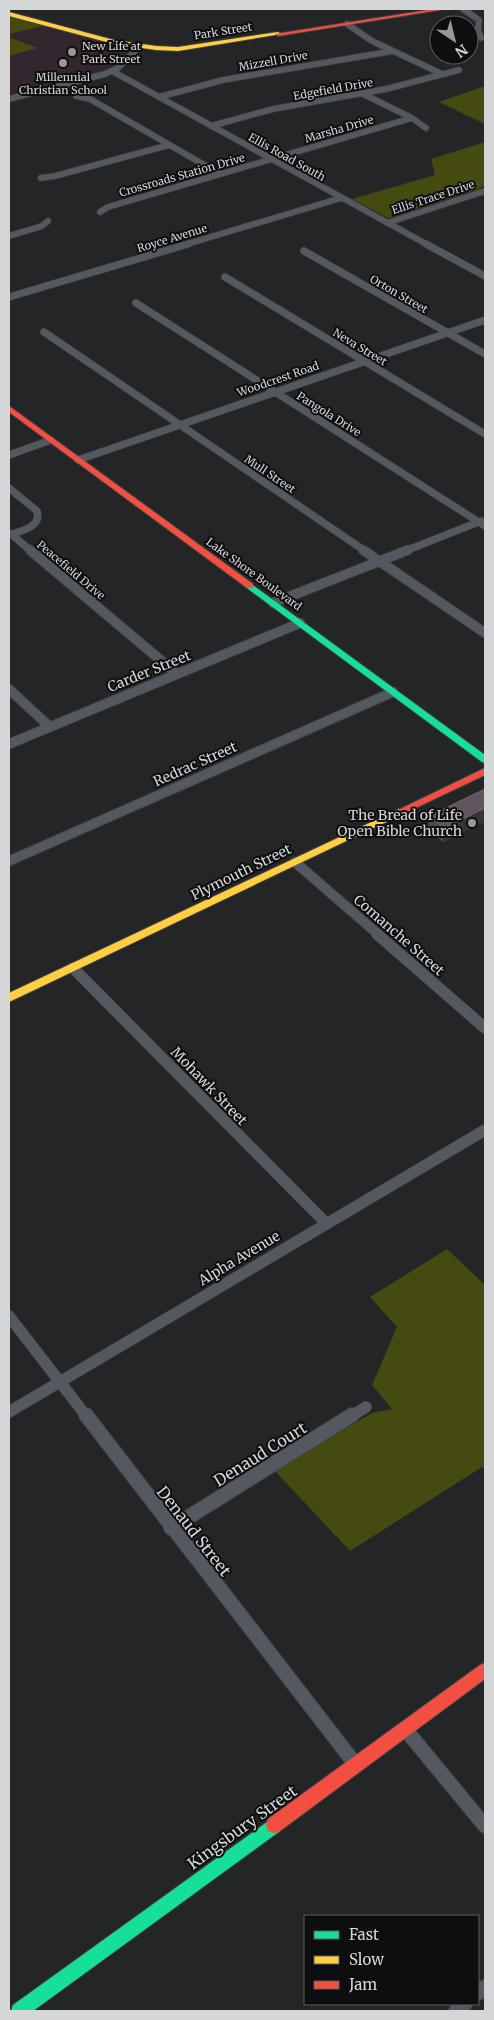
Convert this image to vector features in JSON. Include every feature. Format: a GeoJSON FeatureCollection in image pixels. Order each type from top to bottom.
{"type":"FeatureCollection","features":[{"type":"Feature","properties":{"kind":"street","name":"Park Street"},"geometry":{"type":"LineString","coordinates":[[9,14],[117,44],[138,47],[189,49],[443,9]]}},
{"type":"Feature","properties":{"kind":"street"},"geometry":{"type":"LineString","coordinates":[[463,9],[479,20],[478,30],[481,38]]}},
{"type":"Feature","properties":{"kind":"street"},"geometry":{"type":"LineString","coordinates":[[347,24],[364,36],[442,74]]}},
{"type":"Feature","properties":{"kind":"street"},"geometry":{"type":"LineString","coordinates":[[9,99],[112,71],[138,47]]}},
{"type":"Feature","properties":{"kind":"street","name":"Mizzell Drive"},"geometry":{"type":"LineString","coordinates":[[159,97],[223,80],[393,50]]}},
{"type":"Feature","properties":{"kind":"street","name":"Edgefield Drive"},"geometry":{"type":"LineString","coordinates":[[211,126],[273,109],[363,94],[459,70]]}},
{"type":"Feature","properties":{"kind":"street","name":"Ellis Road South"},"geometry":{"type":"LineString","coordinates":[[112,71],[485,276]]}},
{"type":"Feature","properties":{"kind":"street"},"geometry":{"type":"LineString","coordinates":[[363,94],[412,118],[426,128]]}},
{"type":"Feature","properties":{"kind":"street"},"geometry":{"type":"LineString","coordinates":[[76,96],[90,99],[220,174]]}},
{"type":"Feature","properties":{"kind":"street","name":"Marsha Drive"},"geometry":{"type":"LineString","coordinates":[[271,160],[412,118]]}},
{"type":"Feature","properties":{"kind":"street"},"geometry":{"type":"LineString","coordinates":[[41,178],[55,176],[169,145]]}},
{"type":"Feature","properties":{"kind":"street","name":"Crossroads Station Drive"},"geometry":{"type":"LineString","coordinates":[[100,212],[108,207],[271,160]]}},
{"type":"Feature","properties":{"kind":"street","name":"Ellis Trace Drive"},"geometry":{"type":"LineString","coordinates":[[387,223],[485,191]]}},
{"type":"Feature","properties":{"kind":"street","name":"Royce Avenue"},"geometry":{"type":"LineString","coordinates":[[9,297],[341,198]]}},
{"type":"Feature","properties":{"kind":"street"},"geometry":{"type":"LineString","coordinates":[[9,236],[42,226],[48,221]]}},
{"type":"Feature","properties":{"kind":"street","name":"Orton Street"},"geometry":{"type":"LineString","coordinates":[[304,251],[485,354]]}},
{"type":"Feature","properties":{"kind":"street","name":"Neva Street"},"geometry":{"type":"LineString","coordinates":[[224,277],[485,434]]}},
{"type":"Feature","properties":{"kind":"street","name":"Pangola Drive"},"geometry":{"type":"LineString","coordinates":[[136,303],[483,523]]}},
{"type":"Feature","properties":{"kind":"street","name":"Woodcrest Road"},"geometry":{"type":"LineString","coordinates":[[78,460],[485,320]]}},
{"type":"Feature","properties":{"kind":"street","name":"Mull Street"},"geometry":{"type":"LineString","coordinates":[[44,332],[485,633]]}},
{"type":"Feature","properties":{"kind":"street","name":"Lake Shore Boulevard"},"geometry":{"type":"LineString","coordinates":[[9,408],[485,760]]}},
{"type":"Feature","properties":{"kind":"street"},"geometry":{"type":"LineString","coordinates":[[9,455],[51,440]]}},
{"type":"Feature","properties":{"kind":"street","name":"Peacefield Drive"},"geometry":{"type":"LineString","coordinates":[[9,488],[38,511],[40,515],[39,520],[35,524],[10,534],[177,674]]}},
{"type":"Feature","properties":{"kind":"street"},"geometry":{"type":"LineString","coordinates":[[273,603],[483,523]]}},
{"type":"Feature","properties":{"kind":"street","name":"Carder Street"},"geometry":{"type":"LineString","coordinates":[[9,744],[300,623]]}},
{"type":"Feature","properties":{"kind":"street"},"geometry":{"type":"LineString","coordinates":[[9,689],[50,727]]}},
{"type":"Feature","properties":{"kind":"street","name":"Redrac Street"},"geometry":{"type":"LineString","coordinates":[[9,861],[393,692]]}},
{"type":"Feature","properties":{"kind":"street","name":"Plymouth Street"},"geometry":{"type":"LineString","coordinates":[[9,998],[485,771]]}},
{"type":"Feature","properties":{"kind":"street","name":"Comanche Street"},"geometry":{"type":"LineString","coordinates":[[295,862],[485,1028]]}},
{"type":"Feature","properties":{"kind":"street","name":"Mohawk Street"},"geometry":{"type":"LineString","coordinates":[[73,968],[326,1223]]}},
{"type":"Feature","properties":{"kind":"street","name":"Alpha Avenue"},"geometry":{"type":"LineString","coordinates":[[9,1412],[485,1130]]}},
{"type":"Feature","properties":{"kind":"street","name":"Denaud Street"},"geometry":{"type":"LineString","coordinates":[[9,1316],[356,1765]]}},
{"type":"Feature","properties":{"kind":"street","name":"Denaud Court"},"geometry":{"type":"LineString","coordinates":[[171,1528],[366,1408]]}},
{"type":"Feature","properties":{"kind":"street","name":"Kingsbury Street"},"geometry":{"type":"LineString","coordinates":[[18,2011],[485,1670]]}},
{"type":"Feature","properties":{"kind":"street"},"geometry":{"type":"LineString","coordinates":[[405,1729],[485,1826]]}},
{"type":"Feature","properties":{"kind":"shaded area","name":"Millennial Christian School"},"geometry":{"type":"Polygon","coordinates":[[[47,25],[130,49],[110,71],[9,97],[9,56],[36,48],[9,37],[9,34],[47,25]]]}},
{"type":"Feature","properties":{"kind":"green space"},"geometry":{"type":"Polygon","coordinates":[[[9,16],[47,25],[9,34],[9,16]]]}},
{"type":"Feature","properties":{"kind":"green space"},"geometry":{"type":"Polygon","coordinates":[[[9,37],[37,48],[9,56],[9,37]]]}},
{"type":"Feature","properties":{"kind":"green space"},"geometry":{"type":"Polygon","coordinates":[[[485,86],[485,124],[439,102],[485,86]]]}},
{"type":"Feature","properties":{"kind":"green space"},"geometry":{"type":"Polygon","coordinates":[[[485,142],[485,185],[479,189],[388,218],[352,199],[435,175],[431,159],[485,142]]]}},
{"type":"Feature","properties":{"kind":"green space"},"geometry":{"type":"Polygon","coordinates":[[[447,1249],[485,1285],[485,1470],[482,1467],[350,1551],[274,1470],[372,1413],[392,1409],[372,1385],[397,1327],[370,1297],[447,1249]]]}},
{"type":"Feature","properties":{"kind":"building"},"geometry":{"type":"Polygon","coordinates":[[[485,789],[485,808],[444,828],[429,816],[485,789]]]}},
{"type":"Feature","properties":{"kind":"traffic: fast"},"geometry":{"type":"LineString","coordinates":[[250,586],[485,760]]}},
{"type":"Feature","properties":{"kind":"traffic: fast"},"geometry":{"type":"LineString","coordinates":[[19,2011],[274,1825]]}},
{"type":"Feature","properties":{"kind":"traffic: slow"},"geometry":{"type":"LineString","coordinates":[[9,14],[114,42],[156,48],[178,49],[278,34]]}},
{"type":"Feature","properties":{"kind":"traffic: slow"},"geometry":{"type":"LineString","coordinates":[[9,998],[399,812]]}},
{"type":"Feature","properties":{"kind":"traffic: jam"},"geometry":{"type":"LineString","coordinates":[[278,34],[443,9]]}},
{"type":"Feature","properties":{"kind":"traffic: jam"},"geometry":{"type":"LineString","coordinates":[[9,408],[250,586]]}},
{"type":"Feature","properties":{"kind":"traffic: jam"},"geometry":{"type":"LineString","coordinates":[[399,812],[485,771]]}},
{"type":"Feature","properties":{"kind":"traffic: jam"},"geometry":{"type":"LineString","coordinates":[[274,1825],[485,1670]]}},
{"type":"Feature","properties":{"kind":"place","name":"New Life at Park Street"},"geometry":{"type":"Point","coordinates":[72,52]}},
{"type":"Feature","properties":{"kind":"place","name":"Millennial Christian School"},"geometry":{"type":"Point","coordinates":[63,63]}},
{"type":"Feature","properties":{"kind":"place","name":"The Bread of Life Open Bible Church"},"geometry":{"type":"Point","coordinates":[472,823]}}]}
